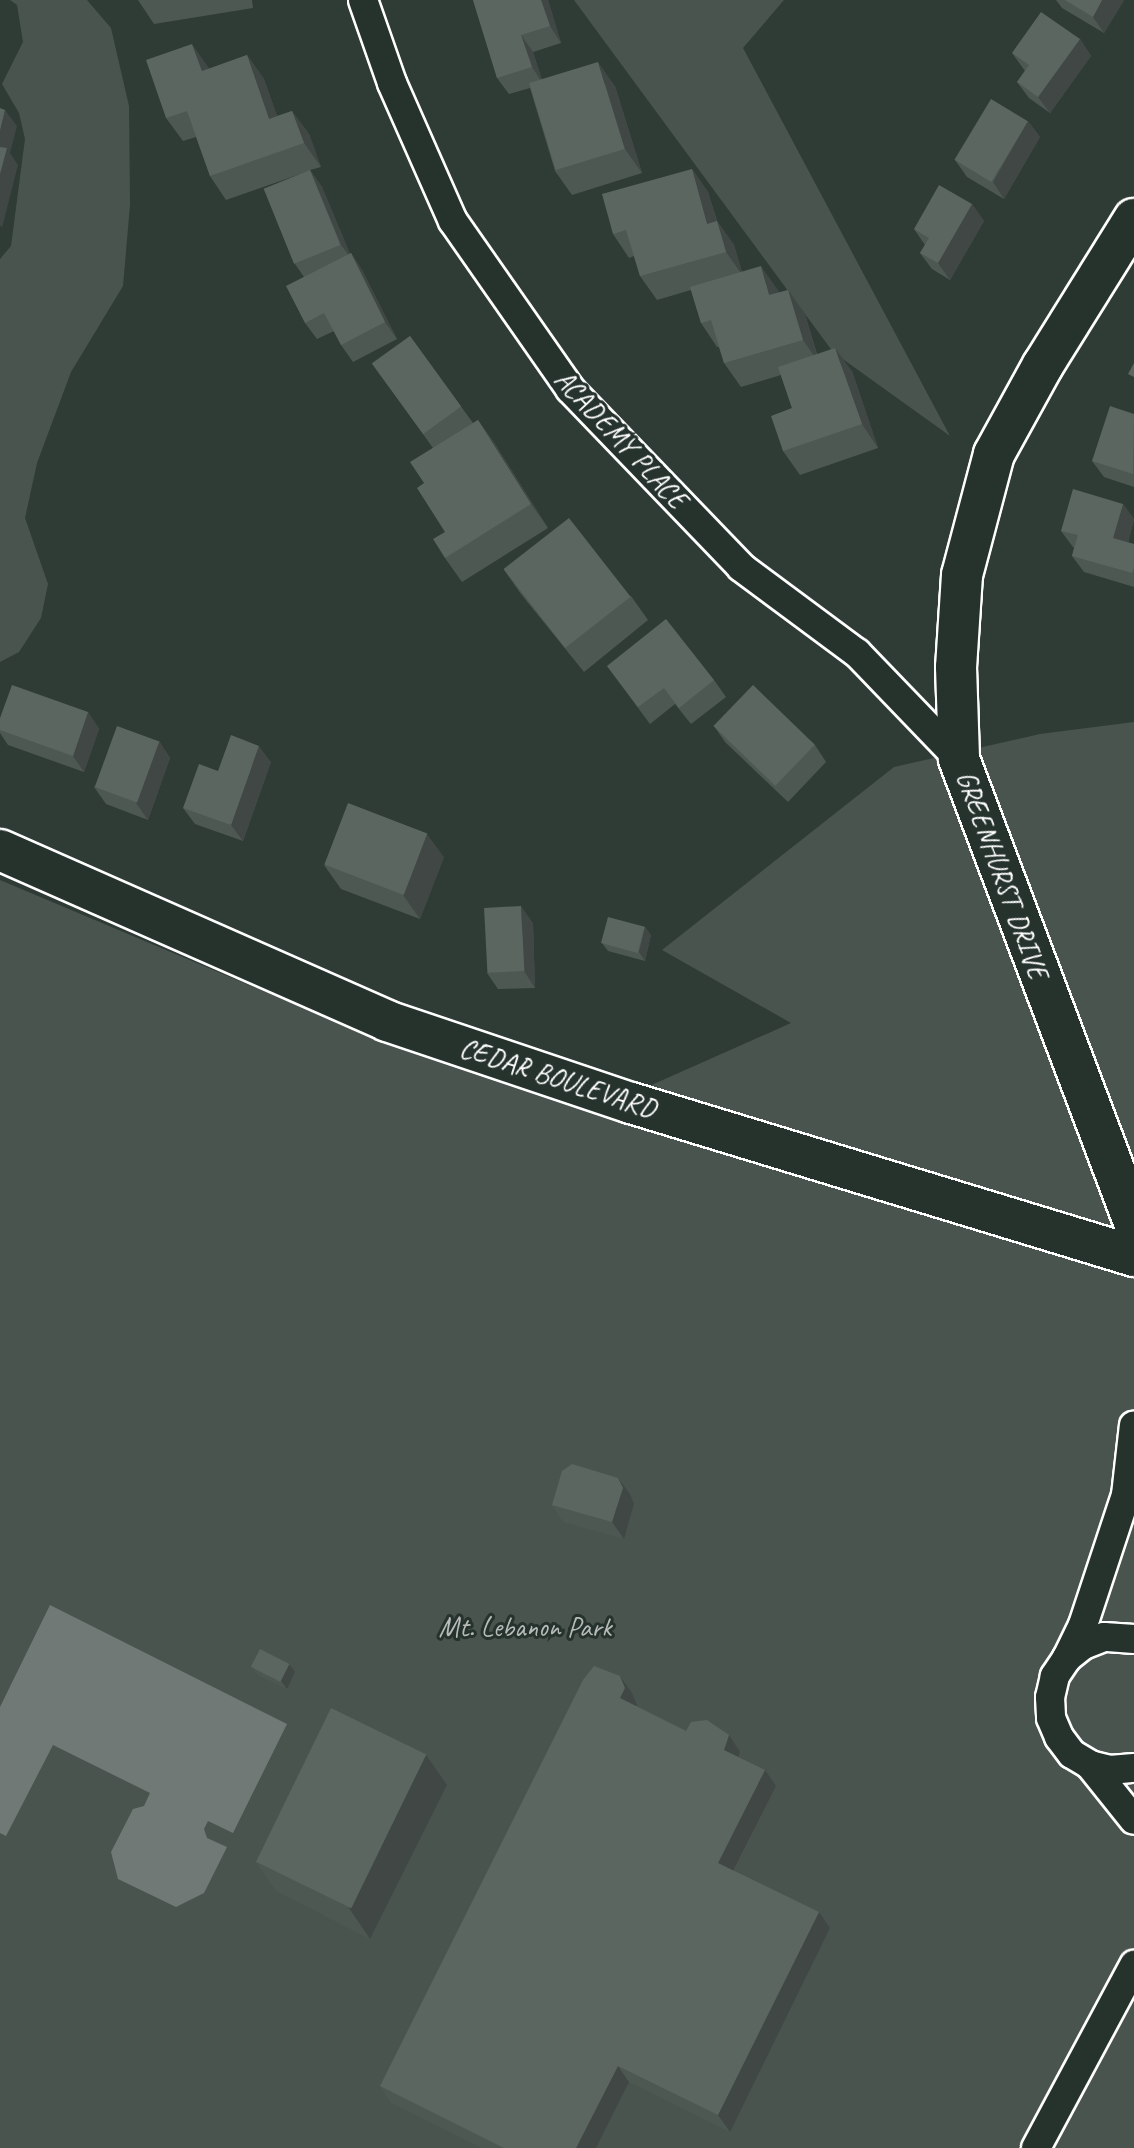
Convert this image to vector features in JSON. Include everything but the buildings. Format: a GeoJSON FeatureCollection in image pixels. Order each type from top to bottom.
{"type":"FeatureCollection","features":[{"type":"Feature","properties":{"kind":"street","name":"ACADEMY PLACE"},"geometry":{"type":"LineString","coordinates":[[363,0],[392,83],[453,221],[570,389],[741,567],[857,653],[959,759]]}},
{"type":"Feature","properties":{"kind":"street","name":"GREENHURST DRIVE"},"geometry":{"type":"LineString","coordinates":[[1134,219],[1043,365],[994,454],[962,575],[956,667],[959,759],[1134,1222]]}},
{"type":"Feature","properties":{"kind":"street","name":"CEDAR BOULEVARD"},"geometry":{"type":"LineString","coordinates":[[0,850],[387,1021],[631,1103],[1134,1256]]}},
{"type":"Feature","properties":{"kind":"street"},"geometry":{"type":"LineString","coordinates":[[1134,1425],[1126,1495],[1083,1625],[1055,1676],[1050,1697],[1051,1718],[1059,1737],[1072,1754],[1090,1765],[1110,1770],[1134,1768]]}},
{"type":"Feature","properties":{"kind":"street"},"geometry":{"type":"LineString","coordinates":[[1126,1495],[1134,1523]]}},
{"type":"Feature","properties":{"kind":"street"},"geometry":{"type":"LineString","coordinates":[[1067,1658],[1083,1645],[1104,1637],[1134,1639]]}},
{"type":"Feature","properties":{"kind":"street"},"geometry":{"type":"LineString","coordinates":[[1090,1765],[1134,1820]]}},
{"type":"Feature","properties":{"kind":"street"},"geometry":{"type":"LineString","coordinates":[[1036,2148],[1134,1965]]}},
{"type":"Feature","properties":{"kind":"green space"},"geometry":{"type":"Polygon","coordinates":[[[10,0],[87,0],[111,28],[129,106],[130,205],[123,286],[71,372],[37,463],[25,518],[48,584],[41,618],[19,652],[0,662],[0,259],[11,246],[25,139],[19,113],[2,84],[23,42],[17,5],[10,0]]]}},
{"type":"Feature","properties":{"kind":"green space"},"geometry":{"type":"Polygon","coordinates":[[[574,0],[784,0],[743,48],[950,436],[833,352],[574,0]]]}},
{"type":"Feature","properties":{"kind":"green space","name":"Mt. Lebanon Park"},"geometry":{"type":"Polygon","coordinates":[[[1134,722],[1134,2148],[0,2148],[0,880],[382,1041],[593,1111],[791,1023],[662,950],[894,767],[1040,734],[1134,722]]]}},
{"type":"Feature","properties":{"kind":"shaded area"},"geometry":{"type":"Polygon","coordinates":[[[50,1605],[287,1724],[233,1833],[208,1821],[204,1829],[207,1838],[227,1847],[204,1893],[176,1907],[118,1879],[111,1852],[133,1809],[144,1806],[150,1793],[53,1745],[6,1836],[0,1833],[0,1707],[50,1605]]]}}]}
